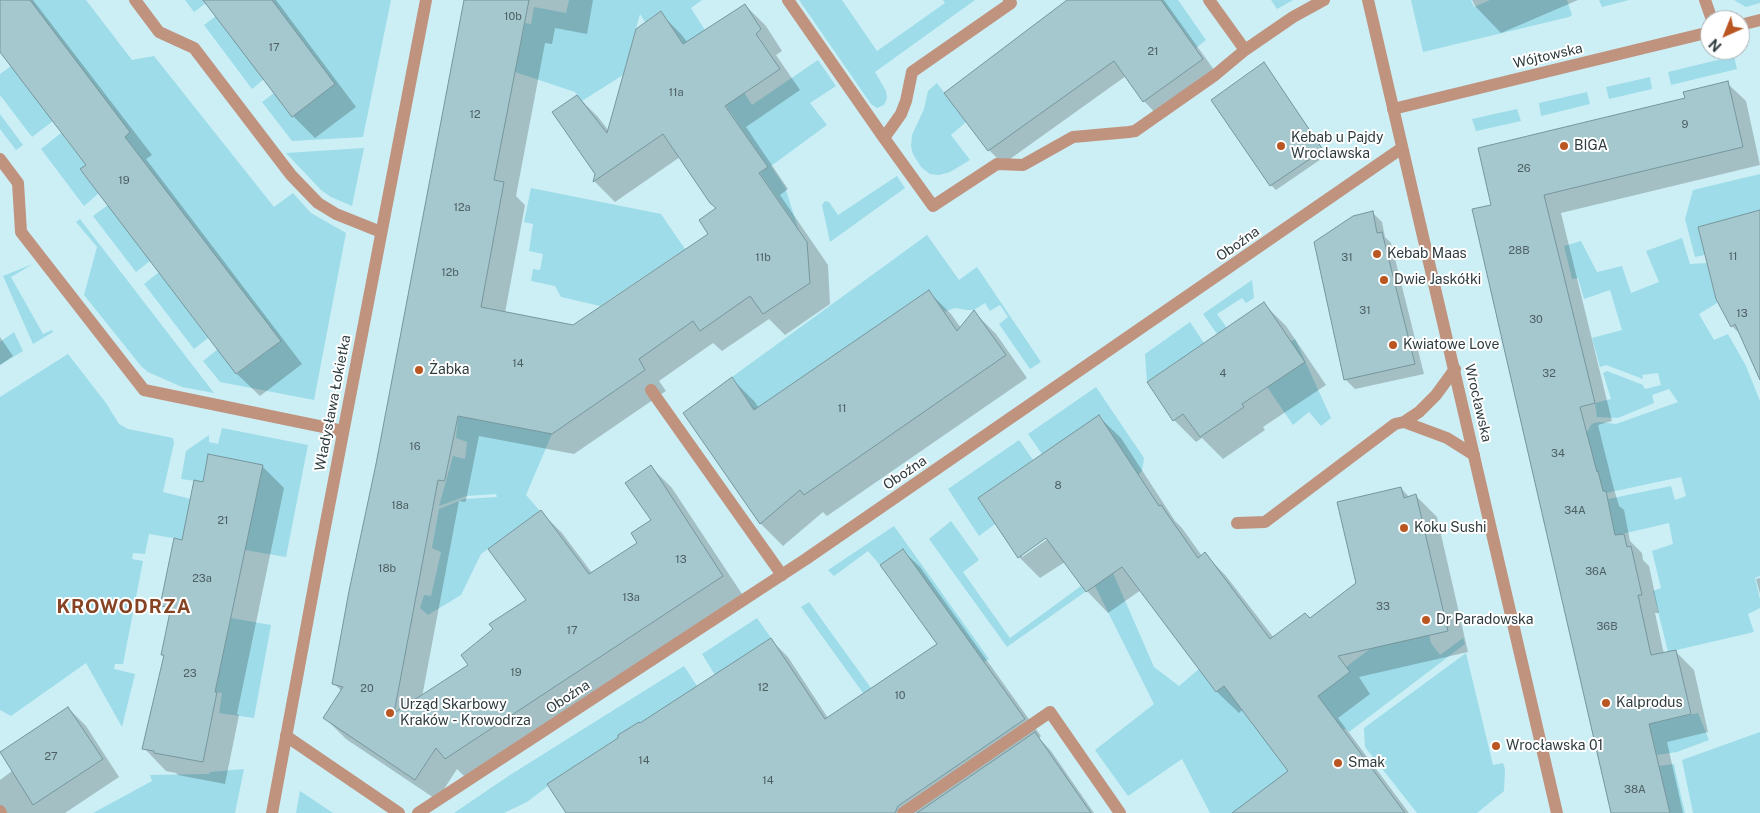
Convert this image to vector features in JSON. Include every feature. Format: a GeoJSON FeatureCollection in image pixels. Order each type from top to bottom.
{"type":"FeatureCollection","features":[{"type":"Feature","properties":{"kind":"street"},"geometry":{"type":"LineString","coordinates":[[135,0],[159,32],[194,48],[291,175],[318,203],[336,214],[381,232]]}},
{"type":"Feature","properties":{"kind":"street","name":"Władysława Łokietka"},"geometry":{"type":"LineString","coordinates":[[272,813],[426,0]]}},
{"type":"Feature","properties":{"kind":"street"},"geometry":{"type":"LineString","coordinates":[[788,0],[933,206],[997,164],[1023,165],[1076,136],[1135,130],[1215,75],[1245,50],[1293,17],[1324,0]]}},
{"type":"Feature","properties":{"kind":"street"},"geometry":{"type":"LineString","coordinates":[[884,138],[901,114],[906,101],[912,72],[1011,3],[1010,0]]}},
{"type":"Feature","properties":{"kind":"street"},"geometry":{"type":"LineString","coordinates":[[1210,0],[1245,50]]}},
{"type":"Feature","properties":{"kind":"street","name":"Wrocławska"},"geometry":{"type":"LineString","coordinates":[[1368,0],[1557,813]]}},
{"type":"Feature","properties":{"kind":"street","name":"Wójtowska"},"geometry":{"type":"LineString","coordinates":[[1393,109],[1700,34]]}},
{"type":"Feature","properties":{"kind":"street","name":"Oboźna"},"geometry":{"type":"LineString","coordinates":[[418,813],[782,575],[1052,391],[1402,148]]}},
{"type":"Feature","properties":{"kind":"street"},"geometry":{"type":"LineString","coordinates":[[0,159],[18,182],[21,232],[144,390],[343,431]]}},
{"type":"Feature","properties":{"kind":"street"},"geometry":{"type":"LineString","coordinates":[[1237,523],[1265,522],[1395,424],[1404,422],[1418,412],[1436,395],[1454,369]]}},
{"type":"Feature","properties":{"kind":"street"},"geometry":{"type":"LineString","coordinates":[[651,390],[782,575]]}},
{"type":"Feature","properties":{"kind":"street"},"geometry":{"type":"LineString","coordinates":[[1404,422],[1447,438],[1474,455]]}},
{"type":"Feature","properties":{"kind":"street"},"geometry":{"type":"LineString","coordinates":[[903,813],[1050,712],[1120,813]]}},
{"type":"Feature","properties":{"kind":"street"},"geometry":{"type":"LineString","coordinates":[[286,736],[399,813]]}},
{"type":"Feature","properties":{"kind":"shaded area"},"geometry":{"type":"Polygon","coordinates":[[[30,0],[86,0],[132,60],[154,56],[274,207],[293,193],[311,213],[346,233],[314,400],[220,382],[203,361],[218,349],[237,374],[281,341],[125,137],[130,132],[30,0]]]}},
{"type":"Feature","properties":{"kind":"shaded area"},"geometry":{"type":"Polygon","coordinates":[[[185,0],[204,0],[206,3],[194,12],[185,0]]]}},
{"type":"Feature","properties":{"kind":"shaded area"},"geometry":{"type":"Polygon","coordinates":[[[272,0],[391,0],[363,137],[292,141],[262,102],[274,93],[292,117],[335,84],[272,0]]]}},
{"type":"Feature","properties":{"kind":"shaded area"},"geometry":{"type":"Polygon","coordinates":[[[569,0],[702,0],[691,8],[752,105],[818,60],[836,86],[810,103],[827,125],[771,166],[785,187],[798,228],[760,173],[768,167],[661,11],[645,22],[640,14],[623,75],[582,101],[575,92],[515,72],[525,23],[531,24],[534,7],[566,13],[569,0]]]}},
{"type":"Feature","properties":{"kind":"shaded area"},"geometry":{"type":"Polygon","coordinates":[[[799,0],[842,0],[877,51],[945,3],[943,0],[975,0],[875,72],[886,91],[887,98],[884,105],[877,108],[871,104],[799,0]]]}},
{"type":"Feature","properties":{"kind":"shaded area"},"geometry":{"type":"Polygon","coordinates":[[[1161,0],[1178,0],[1206,40],[1196,48],[1161,0]]]}},
{"type":"Feature","properties":{"kind":"shaded area"},"geometry":{"type":"Polygon","coordinates":[[[1271,0],[1293,0],[1277,9],[1271,0]]]}},
{"type":"Feature","properties":{"kind":"shaded area"},"geometry":{"type":"Polygon","coordinates":[[[1411,0],[1471,0],[1474,7],[1490,0],[1567,0],[1572,15],[1423,52],[1411,0]]]}},
{"type":"Feature","properties":{"kind":"shaded area"},"geometry":{"type":"Polygon","coordinates":[[[1599,0],[1629,0],[1602,7],[1599,0]]]}},
{"type":"Feature","properties":{"kind":"shaded area"},"geometry":{"type":"Polygon","coordinates":[[[1734,0],[1760,0],[1760,3],[1746,7],[1734,0]]]}},
{"type":"Feature","properties":{"kind":"shaded area"},"geometry":{"type":"Polygon","coordinates":[[[216,16],[264,79],[252,89],[204,25],[216,16]]]}},
{"type":"Feature","properties":{"kind":"shaded area"},"geometry":{"type":"Polygon","coordinates":[[[1718,60],[1735,60],[1737,69],[1671,85],[1668,72],[1718,60]]]}},
{"type":"Feature","properties":{"kind":"shaded area"},"geometry":{"type":"Polygon","coordinates":[[[11,66],[53,121],[32,137],[0,95],[0,74],[11,66]]]}},
{"type":"Feature","properties":{"kind":"shaded area"},"geometry":{"type":"Polygon","coordinates":[[[1650,77],[1652,89],[1609,99],[1606,87],[1650,77]]]}},
{"type":"Feature","properties":{"kind":"shaded area"},"geometry":{"type":"Polygon","coordinates":[[[937,83],[966,122],[951,135],[970,160],[950,172],[939,175],[930,174],[921,167],[913,154],[911,146],[912,135],[924,109],[928,91],[937,83]]]}},
{"type":"Feature","properties":{"kind":"shaded area"},"geometry":{"type":"Polygon","coordinates":[[[1587,92],[1590,104],[1541,116],[1539,103],[1587,92]]]}},
{"type":"Feature","properties":{"kind":"shaded area"},"geometry":{"type":"Polygon","coordinates":[[[1517,109],[1521,121],[1476,131],[1472,119],[1517,109]]]}},
{"type":"Feature","properties":{"kind":"shaded area"},"geometry":{"type":"Polygon","coordinates":[[[0,114],[23,145],[16,150],[0,129],[0,114]]]}},
{"type":"Feature","properties":{"kind":"shaded area"},"geometry":{"type":"Polygon","coordinates":[[[61,133],[86,165],[80,170],[99,193],[84,206],[41,149],[61,133]]]}},
{"type":"Feature","properties":{"kind":"shaded area"},"geometry":{"type":"Polygon","coordinates":[[[364,148],[352,206],[331,197],[321,190],[286,153],[364,148]]]}},
{"type":"Feature","properties":{"kind":"shaded area"},"geometry":{"type":"Polygon","coordinates":[[[1760,174],[1760,210],[1698,227],[1705,255],[1695,257],[1685,219],[1693,190],[1760,174]]]}},
{"type":"Feature","properties":{"kind":"shaded area"},"geometry":{"type":"Polygon","coordinates":[[[897,176],[905,188],[830,242],[822,205],[825,201],[829,202],[838,215],[897,176]]]}},
{"type":"Feature","properties":{"kind":"shaded area"},"geometry":{"type":"Polygon","coordinates":[[[531,188],[661,214],[685,249],[600,306],[561,297],[555,286],[531,281],[533,269],[540,270],[543,254],[529,251],[533,224],[524,222],[531,188]]]}},
{"type":"Feature","properties":{"kind":"shaded area"},"geometry":{"type":"Polygon","coordinates":[[[108,205],[150,261],[136,272],[93,216],[108,205]]]}},
{"type":"Feature","properties":{"kind":"shaded area"},"geometry":{"type":"Polygon","coordinates":[[[80,219],[214,393],[182,387],[148,372],[141,366],[84,295],[97,247],[76,222],[80,219]]]}},
{"type":"Feature","properties":{"kind":"shaded area"},"geometry":{"type":"Polygon","coordinates":[[[927,235],[959,280],[977,267],[1041,362],[1030,369],[999,324],[1008,317],[1000,305],[990,311],[985,303],[974,310],[955,308],[944,312],[929,290],[750,413],[749,402],[732,377],[927,235]]]}},
{"type":"Feature","properties":{"kind":"shaded area"},"geometry":{"type":"Polygon","coordinates":[[[1682,238],[1690,264],[1707,263],[1717,303],[1699,314],[1714,340],[1728,334],[1746,366],[1760,401],[1760,576],[1755,578],[1760,608],[1748,614],[1754,632],[1668,652],[1653,591],[1661,588],[1652,551],[1673,544],[1669,523],[1613,536],[1608,499],[1671,486],[1675,500],[1686,496],[1681,477],[1606,493],[1603,491],[1598,472],[1590,474],[1582,434],[1587,432],[1594,423],[1616,424],[1678,402],[1669,389],[1652,395],[1654,403],[1618,418],[1597,417],[1595,403],[1611,399],[1603,373],[1607,371],[1643,385],[1645,389],[1661,385],[1658,373],[1642,375],[1643,379],[1606,365],[1600,367],[1592,338],[1622,330],[1610,290],[1584,299],[1578,278],[1572,279],[1564,246],[1581,241],[1597,272],[1622,266],[1631,293],[1659,282],[1646,251],[1682,238]]]}},
{"type":"Feature","properties":{"kind":"shaded area"},"geometry":{"type":"Polygon","coordinates":[[[33,264],[11,277],[43,334],[52,330],[53,332],[33,344],[3,276],[33,264]]]}},
{"type":"Feature","properties":{"kind":"shaded area"},"geometry":{"type":"Polygon","coordinates":[[[159,272],[208,338],[194,349],[144,284],[159,272]]]}},
{"type":"Feature","properties":{"kind":"shaded area"},"geometry":{"type":"Polygon","coordinates":[[[1252,280],[1254,298],[1246,303],[1242,298],[1217,314],[1227,328],[1217,334],[1203,314],[1252,280]]]}},
{"type":"Feature","properties":{"kind":"shaded area"},"geometry":{"type":"Polygon","coordinates":[[[1190,322],[1204,343],[1147,382],[1145,354],[1190,322]]]}},
{"type":"Feature","properties":{"kind":"shaded area"},"geometry":{"type":"Polygon","coordinates":[[[14,332],[23,351],[0,365],[0,342],[14,332]]]}},
{"type":"Feature","properties":{"kind":"shaded area"},"geometry":{"type":"Polygon","coordinates":[[[1295,339],[1331,418],[1321,426],[1309,412],[1293,425],[1267,387],[1285,345],[1295,339]]]}},
{"type":"Feature","properties":{"kind":"shaded area"},"geometry":{"type":"Polygon","coordinates":[[[68,354],[106,403],[119,424],[128,429],[173,438],[174,443],[163,492],[199,501],[191,541],[149,534],[145,554],[133,553],[132,559],[143,561],[123,664],[115,664],[114,669],[135,674],[122,727],[86,663],[11,716],[0,710],[0,397],[68,354]]]}},
{"type":"Feature","properties":{"kind":"shaded area"},"geometry":{"type":"Polygon","coordinates":[[[1096,387],[1144,458],[1142,471],[1138,475],[1099,416],[1042,454],[1028,434],[1096,387]]]}},
{"type":"Feature","properties":{"kind":"shaded area"},"geometry":{"type":"Polygon","coordinates":[[[458,416],[552,434],[526,495],[540,511],[481,554],[461,595],[428,615],[420,608],[424,595],[431,596],[441,552],[432,548],[439,509],[464,499],[497,497],[496,494],[466,496],[439,506],[453,456],[465,459],[467,442],[456,438],[458,416]]]}},
{"type":"Feature","properties":{"kind":"shaded area"},"geometry":{"type":"Polygon","coordinates":[[[222,428],[308,445],[286,557],[245,550],[263,465],[209,454],[203,482],[181,479],[186,451],[209,435],[209,442],[218,444],[222,428]]]}},
{"type":"Feature","properties":{"kind":"shaded area"},"geometry":{"type":"Polygon","coordinates":[[[1019,440],[1033,460],[978,498],[995,524],[979,536],[948,489],[1019,440]]]}},
{"type":"Feature","properties":{"kind":"shaded area"},"geometry":{"type":"Polygon","coordinates":[[[951,521],[979,560],[963,572],[1010,638],[1081,586],[1085,592],[1007,647],[929,539],[951,521]]]}},
{"type":"Feature","properties":{"kind":"shaded area"},"geometry":{"type":"Polygon","coordinates":[[[894,526],[989,659],[984,662],[903,549],[880,565],[868,551],[834,576],[828,570],[894,526]]]}},
{"type":"Feature","properties":{"kind":"shaded area"},"geometry":{"type":"Polygon","coordinates":[[[1113,573],[1154,667],[1179,686],[1199,669],[1216,692],[1224,686],[1263,737],[1349,671],[1346,667],[1379,642],[1429,635],[1431,643],[1440,655],[1463,638],[1465,644],[1349,732],[1346,729],[1343,730],[1246,813],[1210,813],[1182,759],[1128,796],[1095,750],[1154,704],[1095,586],[1113,573]]]}},
{"type":"Feature","properties":{"kind":"shaded area"},"geometry":{"type":"Polygon","coordinates":[[[809,602],[871,688],[863,693],[801,607],[809,602]]]}},
{"type":"Feature","properties":{"kind":"shaded area"},"geometry":{"type":"Polygon","coordinates":[[[231,618],[271,625],[254,718],[219,713],[222,693],[215,692],[231,618]]]}},
{"type":"Feature","properties":{"kind":"shaded area"},"geometry":{"type":"Polygon","coordinates":[[[757,618],[771,638],[715,675],[702,654],[757,618]]]}},
{"type":"Feature","properties":{"kind":"shaded area"},"geometry":{"type":"Polygon","coordinates":[[[1466,653],[1493,765],[1503,763],[1505,769],[1504,791],[1477,813],[1417,813],[1365,747],[1364,728],[1466,653]]]}},
{"type":"Feature","properties":{"kind":"shaded area"},"geometry":{"type":"Polygon","coordinates":[[[684,666],[697,686],[547,784],[548,786],[527,802],[504,813],[454,813],[510,775],[684,666]]]}},
{"type":"Feature","properties":{"kind":"shaded area"},"geometry":{"type":"Polygon","coordinates":[[[1698,713],[1709,740],[1677,752],[1657,755],[1649,724],[1698,713]]]}},
{"type":"Feature","properties":{"kind":"shaded area"},"geometry":{"type":"Polygon","coordinates":[[[1760,732],[1760,813],[1693,813],[1682,760],[1760,732]]]}},
{"type":"Feature","properties":{"kind":"shaded area"},"geometry":{"type":"Polygon","coordinates":[[[1674,764],[1685,813],[1670,813],[1659,766],[1674,764]]]}},
{"type":"Feature","properties":{"kind":"shaded area"},"geometry":{"type":"Polygon","coordinates":[[[244,769],[235,813],[93,813],[152,781],[150,775],[209,774],[210,772],[244,769]]]}},
{"type":"Feature","properties":{"kind":"shaded area"},"geometry":{"type":"Polygon","coordinates":[[[300,791],[333,813],[296,813],[300,791]]]}},
{"type":"Feature","properties":{"kind":"building"},"geometry":{"type":"Polygon","coordinates":[[[0,0],[30,0],[130,132],[125,137],[281,341],[236,374],[80,169],[86,165],[0,52],[0,0]]]}},
{"type":"Feature","properties":{"kind":"building"},"geometry":{"type":"Polygon","coordinates":[[[203,0],[272,0],[335,84],[292,117],[203,0]]]}},
{"type":"Feature","properties":{"kind":"building"},"geometry":{"type":"Polygon","coordinates":[[[464,0],[529,0],[494,180],[504,182],[481,307],[573,325],[708,234],[699,220],[716,208],[710,203],[663,134],[593,182],[595,174],[552,112],[577,95],[607,133],[636,29],[661,11],[683,44],[745,4],[761,29],[756,34],[780,69],[725,106],[768,167],[759,173],[807,242],[810,283],[763,314],[750,296],[700,331],[693,321],[639,359],[645,370],[552,434],[458,416],[445,479],[444,481],[438,480],[394,713],[468,665],[461,655],[493,629],[489,624],[526,600],[488,549],[541,510],[589,574],[637,543],[631,533],[651,520],[625,483],[651,465],[723,576],[445,759],[436,748],[415,780],[323,718],[343,687],[332,684],[349,591],[376,464],[464,0]]]}},
{"type":"Feature","properties":{"kind":"building"},"geometry":{"type":"Polygon","coordinates":[[[1067,0],[1161,0],[1203,59],[1143,102],[1114,61],[988,151],[944,93],[1067,0]]]}},
{"type":"Feature","properties":{"kind":"building"},"geometry":{"type":"Polygon","coordinates":[[[1264,62],[1323,150],[1270,186],[1211,100],[1264,62]]]}},
{"type":"Feature","properties":{"kind":"building"},"geometry":{"type":"Polygon","coordinates":[[[1728,81],[1743,147],[1544,195],[1595,403],[1580,407],[1597,472],[1603,491],[1606,491],[1615,535],[1624,534],[1627,547],[1631,546],[1642,595],[1638,595],[1651,655],[1676,650],[1691,714],[1649,724],[1670,813],[1611,813],[1472,209],[1491,205],[1478,148],[1685,98],[1683,92],[1728,81]]]}},
{"type":"Feature","properties":{"kind":"building"},"geometry":{"type":"Polygon","coordinates":[[[1760,210],[1760,380],[1735,324],[1731,327],[1716,299],[1698,227],[1760,210]]]}},
{"type":"Feature","properties":{"kind":"building"},"geometry":{"type":"Polygon","coordinates":[[[1373,211],[1377,233],[1382,232],[1415,364],[1344,380],[1314,242],[1353,216],[1373,211]]]}},
{"type":"Feature","properties":{"kind":"building"},"geometry":{"type":"Polygon","coordinates":[[[929,290],[957,331],[974,310],[1006,355],[804,495],[800,490],[760,524],[683,413],[732,377],[754,410],[929,290]]]}},
{"type":"Feature","properties":{"kind":"building"},"geometry":{"type":"Polygon","coordinates":[[[1264,302],[1305,362],[1242,404],[1244,407],[1200,437],[1183,414],[1173,421],[1147,382],[1264,302]]]}},
{"type":"Feature","properties":{"kind":"building"},"geometry":{"type":"Polygon","coordinates":[[[1099,415],[1159,506],[1161,505],[1198,558],[1205,552],[1270,639],[1305,613],[1310,618],[1356,583],[1337,502],[1401,487],[1404,498],[1416,494],[1448,631],[1338,656],[1350,672],[1318,696],[1405,813],[1232,813],[1288,771],[1224,686],[1216,692],[1122,567],[1086,592],[1046,538],[1018,558],[978,498],[1099,415]]]}},
{"type":"Feature","properties":{"kind":"building"},"geometry":{"type":"Polygon","coordinates":[[[208,454],[263,465],[215,692],[217,692],[203,762],[142,749],[164,655],[161,655],[171,607],[160,606],[174,538],[182,540],[194,480],[203,482],[208,454]]]}},
{"type":"Feature","properties":{"kind":"building"},"geometry":{"type":"Polygon","coordinates":[[[903,549],[1025,719],[898,806],[895,813],[566,813],[547,784],[618,738],[618,735],[640,723],[771,638],[825,719],[937,644],[880,565],[903,549]]]}},
{"type":"Feature","properties":{"kind":"building"},"geometry":{"type":"Polygon","coordinates":[[[68,707],[103,759],[33,805],[0,752],[68,707]]]}},
{"type":"Feature","properties":{"kind":"building"},"geometry":{"type":"Polygon","coordinates":[[[1035,732],[1091,813],[917,813],[1035,732]]]}},
{"type":"Feature","properties":{"kind":"place","name":"Kebab u Pajdy Wroclawska"},"geometry":{"type":"Point","coordinates":[1281,146]}},
{"type":"Feature","properties":{"kind":"place","name":"BIGA"},"geometry":{"type":"Point","coordinates":[1564,146]}},
{"type":"Feature","properties":{"kind":"place","name":"Kebab Maas"},"geometry":{"type":"Point","coordinates":[1377,254]}},
{"type":"Feature","properties":{"kind":"place","name":"Dwie Jaskółki"},"geometry":{"type":"Point","coordinates":[1384,280]}},
{"type":"Feature","properties":{"kind":"place","name":"Kwiatowe Love"},"geometry":{"type":"Point","coordinates":[1393,345]}},
{"type":"Feature","properties":{"kind":"place","name":"Żabka"},"geometry":{"type":"Point","coordinates":[419,370]}},
{"type":"Feature","properties":{"kind":"place","name":"Koku Sushi"},"geometry":{"type":"Point","coordinates":[1404,528]}},
{"type":"Feature","properties":{"kind":"place","name":"Dr Paradowska"},"geometry":{"type":"Point","coordinates":[1426,620]}},
{"type":"Feature","properties":{"kind":"place","name":"Kalprodus"},"geometry":{"type":"Point","coordinates":[1606,703]}},
{"type":"Feature","properties":{"kind":"place","name":"Urząd Skarbowy Kraków - Krowodrza"},"geometry":{"type":"Point","coordinates":[390,713]}},
{"type":"Feature","properties":{"kind":"place","name":"Wrocławska 01"},"geometry":{"type":"Point","coordinates":[1496,746]}},
{"type":"Feature","properties":{"kind":"place","name":"Smak"},"geometry":{"type":"Point","coordinates":[1338,763]}},
{"type":"Feature","properties":{"kind":"district","name":"KROWODRZA"},"geometry":{"type":"Point","coordinates":[124,607]}}]}
